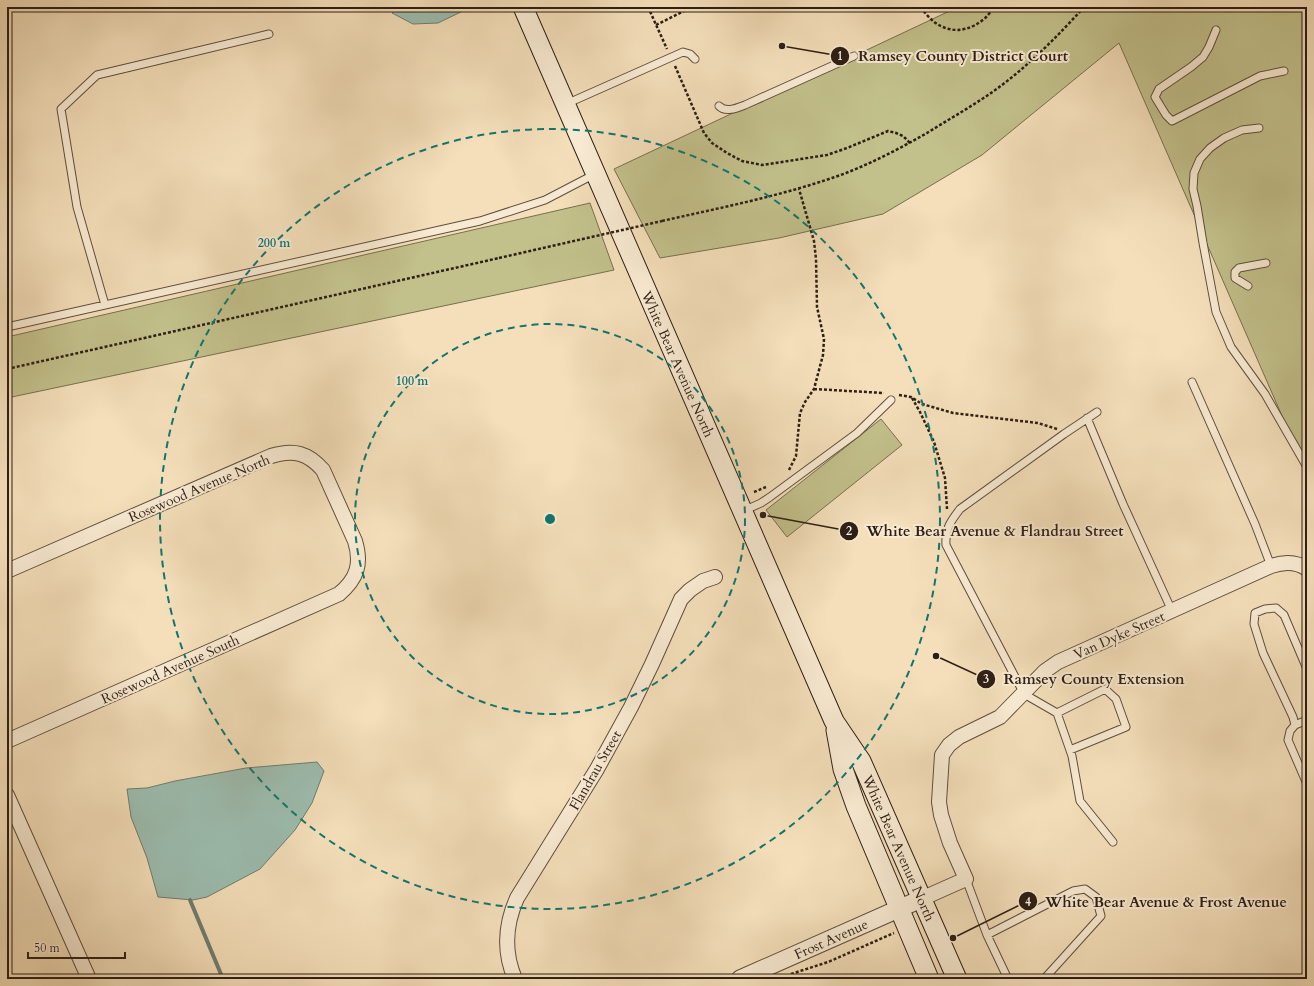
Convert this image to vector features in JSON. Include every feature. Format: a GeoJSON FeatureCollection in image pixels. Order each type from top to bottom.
{"type":"FeatureCollection","features":[{"type":"Feature","properties":{"kind":"main road","name":"White Bear Avenue North"},"geometry":{"type":"LineString","coordinates":[[523,7],[834,721],[861,761],[956,979]]}},
{"type":"Feature","properties":{"kind":"main road","name":"White Bear Avenue North"},"geometry":{"type":"LineString","coordinates":[[834,721],[846,776],[866,829],[929,979]]}},
{"type":"Feature","properties":{"kind":"street","name":"Rosewood Avenue North"},"geometry":{"type":"LineString","coordinates":[[7,571],[271,456],[282,453],[294,453],[306,456],[316,462],[323,470],[355,541],[358,552],[358,564],[355,577],[348,587],[333,597]]}},
{"type":"Feature","properties":{"kind":"street","name":"Van Dyke Street"},"geometry":{"type":"LineString","coordinates":[[966,879],[948,836],[941,815],[939,802],[942,755],[949,745],[959,737],[1000,717],[1048,668],[1058,662],[1271,566],[1290,563],[1297,564],[1307,569]]}},
{"type":"Feature","properties":{"kind":"street","name":"Flandrau Street"},"geometry":{"type":"LineString","coordinates":[[515,979],[508,961],[506,944],[508,923],[517,898],[597,770],[624,721],[652,664],[681,599],[690,590],[703,581],[715,577]]}},
{"type":"Feature","properties":{"kind":"street","name":"Rosewood Avenue South"},"geometry":{"type":"LineString","coordinates":[[7,741],[333,597]]}},
{"type":"Feature","properties":{"kind":"street"},"geometry":{"type":"LineString","coordinates":[[7,795],[89,979]]}},
{"type":"Feature","properties":{"kind":"street"},"geometry":{"type":"LineString","coordinates":[[921,898],[966,879]]}},
{"type":"Feature","properties":{"kind":"street","name":"Frost Avenue"},"geometry":{"type":"LineString","coordinates":[[740,979],[921,898]]}},
{"type":"Feature","properties":{"kind":"lane"},"geometry":{"type":"LineString","coordinates":[[1216,30],[1203,57],[1159,89],[1155,97],[1166,115],[1172,121],[1224,93],[1260,76],[1284,70]]}},
{"type":"Feature","properties":{"kind":"lane"},"geometry":{"type":"LineString","coordinates":[[105,305],[77,207],[61,109],[97,75],[269,34]]}},
{"type":"Feature","properties":{"kind":"lane"},"geometry":{"type":"LineString","coordinates":[[566,104],[671,57],[686,52],[695,59]]}},
{"type":"Feature","properties":{"kind":"lane"},"geometry":{"type":"LineString","coordinates":[[719,106],[728,110],[745,105],[854,56]]}},
{"type":"Feature","properties":{"kind":"lane"},"geometry":{"type":"LineString","coordinates":[[1259,128],[1242,130],[1224,138],[1210,148],[1200,159],[1194,173],[1193,188],[1216,312],[1231,347],[1265,394],[1307,467]]}},
{"type":"Feature","properties":{"kind":"lane"},"geometry":{"type":"LineString","coordinates":[[7,327],[480,221],[544,200],[595,174]]}},
{"type":"Feature","properties":{"kind":"lane"},"geometry":{"type":"LineString","coordinates":[[1248,286],[1236,278],[1235,272],[1238,268],[1266,263]]}},
{"type":"Feature","properties":{"kind":"lane"},"geometry":{"type":"LineString","coordinates":[[1192,382],[1255,524],[1271,566]]}},
{"type":"Feature","properties":{"kind":"lane"},"geometry":{"type":"LineString","coordinates":[[743,511],[770,497],[857,433],[891,397]]}},
{"type":"Feature","properties":{"kind":"lane"},"geometry":{"type":"LineString","coordinates":[[1097,412],[960,509],[949,525],[945,535],[946,545],[1024,694],[1057,713],[1070,750],[1080,801],[1113,842]]}},
{"type":"Feature","properties":{"kind":"lane"},"geometry":{"type":"LineString","coordinates":[[1087,418],[1122,504],[1172,611]]}},
{"type":"Feature","properties":{"kind":"lane"},"geometry":{"type":"LineString","coordinates":[[1295,725],[1293,717],[1264,653],[1254,624],[1255,613],[1265,609],[1276,608],[1284,615],[1307,669]]}},
{"type":"Feature","properties":{"kind":"lane"},"geometry":{"type":"LineString","coordinates":[[1057,713],[1105,689],[1116,699],[1126,728],[1070,750]]}},
{"type":"Feature","properties":{"kind":"lane"},"geometry":{"type":"LineString","coordinates":[[1307,720],[1295,725],[1290,731],[1288,740],[1307,784]]}},
{"type":"Feature","properties":{"kind":"lane"},"geometry":{"type":"LineString","coordinates":[[966,879],[987,934],[1008,979]]}},
{"type":"Feature","properties":{"kind":"lane"},"geometry":{"type":"LineString","coordinates":[[987,934],[1073,891],[1085,889],[1096,897],[1101,916],[1044,979]]}},
{"type":"Feature","properties":{"kind":"path"},"geometry":{"type":"LineString","coordinates":[[648,7],[704,133],[712,143],[742,161],[762,165],[827,155],[888,131],[903,136],[910,143]]}},
{"type":"Feature","properties":{"kind":"path"},"geometry":{"type":"LineString","coordinates":[[656,25],[692,7]]}},
{"type":"Feature","properties":{"kind":"path"},"geometry":{"type":"LineString","coordinates":[[921,7],[931,20],[940,27],[951,30],[974,26],[986,18],[994,7]]}},
{"type":"Feature","properties":{"kind":"path"},"geometry":{"type":"LineString","coordinates":[[7,369],[799,189],[876,160],[910,143],[961,113],[1000,87],[1073,20],[1084,7]]}},
{"type":"Feature","properties":{"kind":"path"},"geometry":{"type":"LineString","coordinates":[[786,474],[792,466],[796,456],[800,413],[805,402],[814,390],[823,355],[824,340],[817,307],[814,241],[799,189]]}},
{"type":"Feature","properties":{"kind":"path"},"geometry":{"type":"LineString","coordinates":[[814,390],[891,397]]}},
{"type":"Feature","properties":{"kind":"path"},"geometry":{"type":"LineString","coordinates":[[898,395],[911,397],[922,404],[953,413],[1038,423],[1054,428],[1064,434]]}},
{"type":"Feature","properties":{"kind":"path"},"geometry":{"type":"LineString","coordinates":[[911,397],[934,442],[945,478],[949,525]]}},
{"type":"Feature","properties":{"kind":"path"},"geometry":{"type":"LineString","coordinates":[[754,492],[767,486]]}},
{"type":"Feature","properties":{"kind":"path"},"geometry":{"type":"LineString","coordinates":[[790,974],[828,962],[907,928]]}},
{"type":"Feature","properties":{"kind":"shaded area"},"geometry":{"type":"Polygon","coordinates":[[[397,7],[465,7],[465,10],[438,23],[413,24],[392,13],[397,7]]]}},
{"type":"Feature","properties":{"kind":"shaded area"},"geometry":{"type":"Polygon","coordinates":[[[958,7],[1307,7],[1307,473],[1119,43],[982,155],[883,214],[779,238],[660,258],[614,169],[958,7]]]}},
{"type":"Feature","properties":{"kind":"shaded area"},"geometry":{"type":"Polygon","coordinates":[[[590,203],[614,270],[7,398],[7,337],[590,203]]]}},
{"type":"Feature","properties":{"kind":"shaded area"},"geometry":{"type":"Polygon","coordinates":[[[881,419],[902,445],[787,537],[766,510],[881,419]]]}},
{"type":"Feature","properties":{"kind":"shaded area"},"geometry":{"type":"Polygon","coordinates":[[[317,762],[324,771],[312,803],[295,830],[260,869],[207,897],[193,900],[158,897],[147,858],[131,817],[127,789],[147,788],[175,781],[246,768],[317,762]]]}},
{"type":"Feature","properties":{"kind":"waterway"},"geometry":{"type":"LineString","coordinates":[[190,900],[223,979]]}},
{"type":"Feature","properties":{"kind":"place","name":"Ramsey County District Court"},"geometry":{"type":"Point","coordinates":[782,46]}},
{"type":"Feature","properties":{"kind":"place","name":"White Bear Avenue & Flandrau Street"},"geometry":{"type":"Point","coordinates":[763,515]}},
{"type":"Feature","properties":{"kind":"place","name":"Ramsey County Extension"},"geometry":{"type":"Point","coordinates":[936,656]}},
{"type":"Feature","properties":{"kind":"place","name":"White Bear Avenue & Frost Avenue"},"geometry":{"type":"Point","coordinates":[953,938]}}]}
